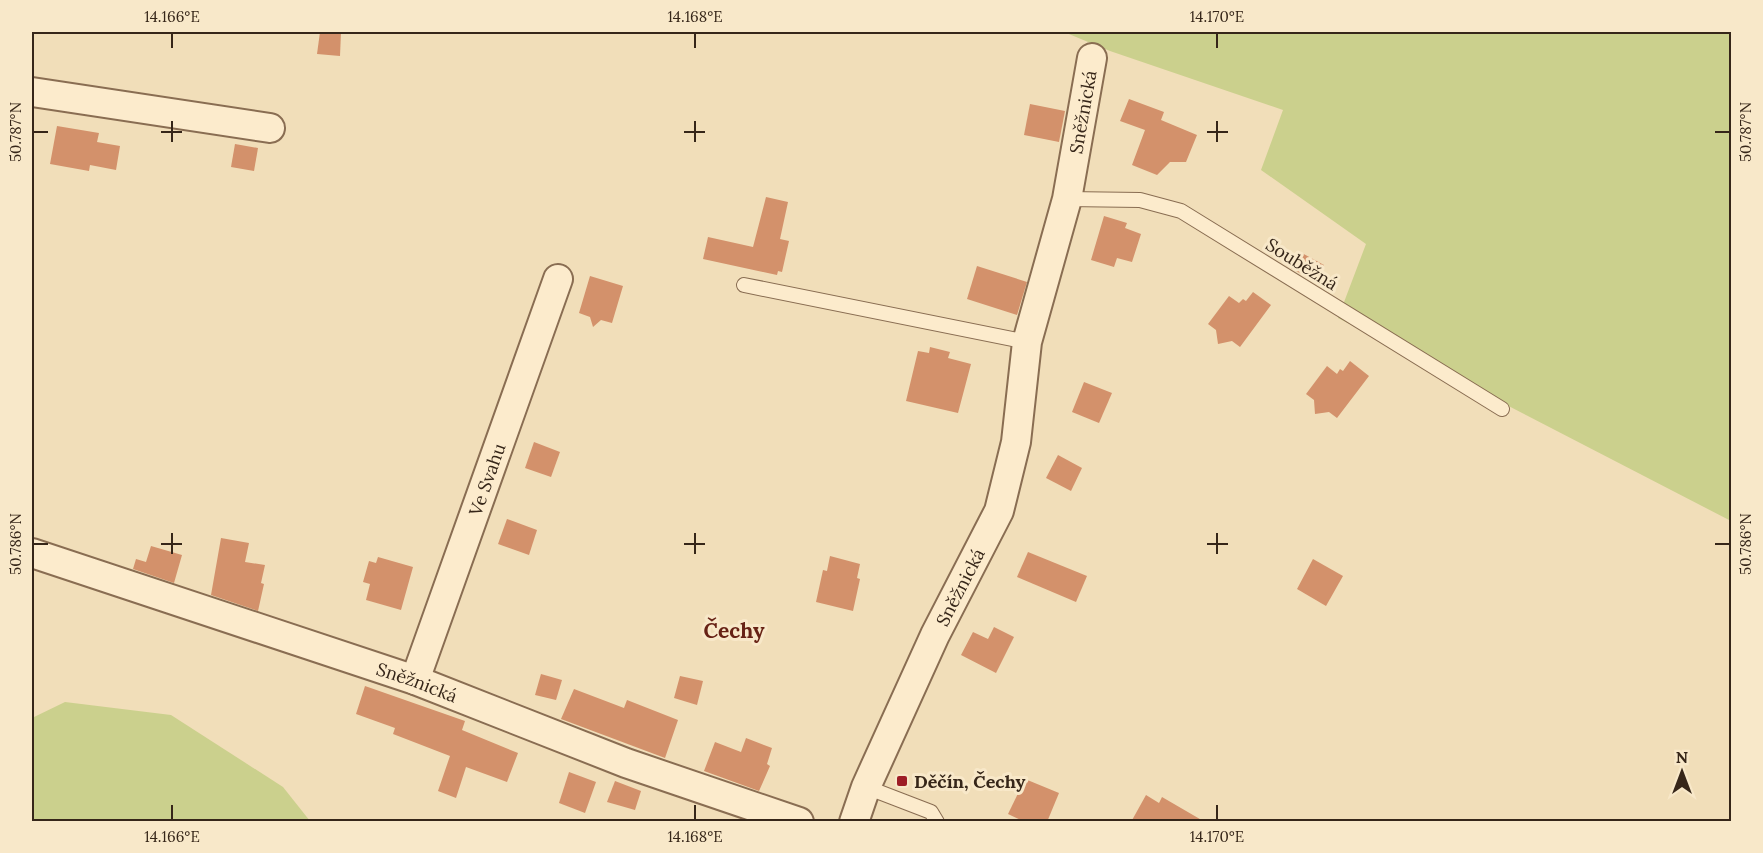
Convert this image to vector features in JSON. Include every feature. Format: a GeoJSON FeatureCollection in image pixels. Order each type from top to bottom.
{"type":"FeatureCollection","features":[{"type":"Feature","properties":{"kind":"street","name":"Sněžnická"},"geometry":{"type":"LineString","coordinates":[[854,822],[866,787],[935,635],[999,511],[1016,442],[1027,342],[1067,199],[1092,58]]}},
{"type":"Feature","properties":{"kind":"street"},"geometry":{"type":"LineString","coordinates":[[32,92],[270,128]]}},
{"type":"Feature","properties":{"kind":"street","name":"Ve Svahu"},"geometry":{"type":"LineString","coordinates":[[415,680],[558,279]]}},
{"type":"Feature","properties":{"kind":"street","name":"Sněžnická"},"geometry":{"type":"LineString","coordinates":[[32,553],[415,680],[626,764],[799,822]]}},
{"type":"Feature","properties":{"kind":"lane","name":"Souběžná"},"geometry":{"type":"LineString","coordinates":[[1067,199],[1140,200],[1181,211],[1502,410]]}},
{"type":"Feature","properties":{"kind":"lane"},"geometry":{"type":"LineString","coordinates":[[744,285],[1027,342]]}},
{"type":"Feature","properties":{"kind":"lane"},"geometry":{"type":"LineString","coordinates":[[866,787],[931,812],[937,822]]}},
{"type":"Feature","properties":{"kind":"green space"},"geometry":{"type":"Polygon","coordinates":[[[1064,32],[1731,32],[1731,521],[1338,318],[1366,244],[1261,170],[1283,110],[1110,51],[1064,32]]]}},
{"type":"Feature","properties":{"kind":"green space"},"geometry":{"type":"Polygon","coordinates":[[[65,702],[171,715],[283,787],[310,821],[32,821],[32,718],[65,702]]]}},
{"type":"Feature","properties":{"kind":"building"},"geometry":{"type":"Polygon","coordinates":[[[320,32],[341,32],[340,56],[317,54],[320,32]]]}},
{"type":"Feature","properties":{"kind":"building"},"geometry":{"type":"Polygon","coordinates":[[[1129,99],[1164,112],[1161,120],[1197,135],[1186,162],[1170,162],[1157,175],[1132,165],[1145,130],[1120,121],[1129,99]]]}},
{"type":"Feature","properties":{"kind":"building"},"geometry":{"type":"Polygon","coordinates":[[[1030,104],[1065,111],[1059,142],[1024,135],[1030,104]]]}},
{"type":"Feature","properties":{"kind":"building"},"geometry":{"type":"Polygon","coordinates":[[[57,126],[99,133],[97,142],[120,146],[116,170],[90,165],[89,171],[50,164],[57,126]]]}},
{"type":"Feature","properties":{"kind":"building"},"geometry":{"type":"Polygon","coordinates":[[[235,144],[258,148],[254,171],[231,167],[235,144]]]}},
{"type":"Feature","properties":{"kind":"building"},"geometry":{"type":"Polygon","coordinates":[[[766,197],[788,202],[780,239],[789,241],[782,272],[778,271],[777,275],[703,259],[708,237],[753,247],[766,197]]]}},
{"type":"Feature","properties":{"kind":"building"},"geometry":{"type":"Polygon","coordinates":[[[1104,216],[1127,223],[1125,228],[1141,234],[1132,262],[1117,258],[1114,267],[1091,260],[1104,216]]]}},
{"type":"Feature","properties":{"kind":"building"},"geometry":{"type":"Polygon","coordinates":[[[1300,252],[1324,265],[1315,282],[1291,268],[1300,252]]]}},
{"type":"Feature","properties":{"kind":"building"},"geometry":{"type":"Polygon","coordinates":[[[977,266],[1027,282],[1017,315],[967,299],[977,266]]]}},
{"type":"Feature","properties":{"kind":"building"},"geometry":{"type":"Polygon","coordinates":[[[590,276],[623,286],[612,323],[601,320],[593,327],[590,317],[579,313],[590,276]]]}},
{"type":"Feature","properties":{"kind":"building"},"geometry":{"type":"Polygon","coordinates":[[[1253,292],[1271,305],[1240,347],[1232,341],[1218,344],[1216,330],[1208,324],[1229,296],[1239,303],[1243,299],[1246,301],[1253,292]]]}},
{"type":"Feature","properties":{"kind":"building"},"geometry":{"type":"Polygon","coordinates":[[[930,347],[950,352],[948,358],[971,364],[958,413],[906,401],[918,351],[929,353],[930,347]]]}},
{"type":"Feature","properties":{"kind":"building"},"geometry":{"type":"Polygon","coordinates":[[[1350,361],[1369,376],[1337,418],[1329,412],[1315,414],[1314,400],[1306,394],[1327,366],[1337,374],[1340,369],[1343,371],[1350,361]]]}},
{"type":"Feature","properties":{"kind":"building"},"geometry":{"type":"Polygon","coordinates":[[[1084,382],[1112,393],[1099,423],[1072,412],[1084,382]]]}},
{"type":"Feature","properties":{"kind":"building"},"geometry":{"type":"Polygon","coordinates":[[[534,442],[560,452],[551,477],[525,468],[534,442]]]}},
{"type":"Feature","properties":{"kind":"building"},"geometry":{"type":"Polygon","coordinates":[[[1058,455],[1082,468],[1071,491],[1046,478],[1058,455]]]}},
{"type":"Feature","properties":{"kind":"building"},"geometry":{"type":"Polygon","coordinates":[[[507,519],[537,530],[529,555],[498,544],[507,519]]]}},
{"type":"Feature","properties":{"kind":"building"},"geometry":{"type":"Polygon","coordinates":[[[221,538],[249,543],[245,562],[265,565],[261,583],[264,584],[258,611],[211,595],[221,538]]]}},
{"type":"Feature","properties":{"kind":"building"},"geometry":{"type":"Polygon","coordinates":[[[151,546],[182,555],[174,583],[133,569],[136,559],[146,562],[151,546]]]}},
{"type":"Feature","properties":{"kind":"building"},"geometry":{"type":"Polygon","coordinates":[[[1028,552],[1087,576],[1076,602],[1017,577],[1028,552]]]}},
{"type":"Feature","properties":{"kind":"building"},"geometry":{"type":"Polygon","coordinates":[[[830,556],[860,564],[857,578],[860,579],[853,611],[816,602],[823,570],[827,571],[830,556]]]}},
{"type":"Feature","properties":{"kind":"building"},"geometry":{"type":"Polygon","coordinates":[[[378,557],[413,567],[401,610],[366,600],[370,584],[363,582],[369,561],[376,563],[378,557]]]}},
{"type":"Feature","properties":{"kind":"building"},"geometry":{"type":"Polygon","coordinates":[[[1313,559],[1343,576],[1326,606],[1297,589],[1313,559]]]}},
{"type":"Feature","properties":{"kind":"building"},"geometry":{"type":"Polygon","coordinates":[[[994,627],[1014,637],[996,673],[961,655],[973,632],[988,639],[994,627]]]}},
{"type":"Feature","properties":{"kind":"building"},"geometry":{"type":"Polygon","coordinates":[[[541,674],[562,680],[556,700],[535,695],[541,674]]]}},
{"type":"Feature","properties":{"kind":"building"},"geometry":{"type":"Polygon","coordinates":[[[680,676],[703,681],[697,705],[674,698],[680,676]]]}},
{"type":"Feature","properties":{"kind":"building"},"geometry":{"type":"Polygon","coordinates":[[[365,686],[465,721],[462,730],[518,753],[507,782],[466,767],[456,798],[438,791],[450,756],[393,734],[395,728],[356,714],[365,686]]]}},
{"type":"Feature","properties":{"kind":"building"},"geometry":{"type":"Polygon","coordinates":[[[574,689],[624,708],[627,700],[678,720],[665,758],[561,719],[574,689]]]}},
{"type":"Feature","properties":{"kind":"building"},"geometry":{"type":"Polygon","coordinates":[[[746,738],[772,748],[767,764],[770,766],[759,791],[704,771],[715,742],[741,752],[746,738]]]}},
{"type":"Feature","properties":{"kind":"building"},"geometry":{"type":"Polygon","coordinates":[[[569,772],[596,782],[585,813],[559,803],[569,772]]]}},
{"type":"Feature","properties":{"kind":"building"},"geometry":{"type":"Polygon","coordinates":[[[1025,779],[1059,793],[1047,822],[1025,822],[1008,814],[1025,779]]]}},
{"type":"Feature","properties":{"kind":"building"},"geometry":{"type":"Polygon","coordinates":[[[615,781],[641,791],[635,810],[607,802],[615,781]]]}},
{"type":"Feature","properties":{"kind":"building"},"geometry":{"type":"Polygon","coordinates":[[[1146,795],[1159,803],[1162,797],[1205,822],[1131,822],[1146,795]]]}},
{"type":"Feature","properties":{"kind":"place","name":"Děčín, Čechy"},"geometry":{"type":"Point","coordinates":[902,781]}},
{"type":"Feature","properties":{"kind":"district","name":"Čechy"},"geometry":{"type":"Point","coordinates":[734,630]}}]}
